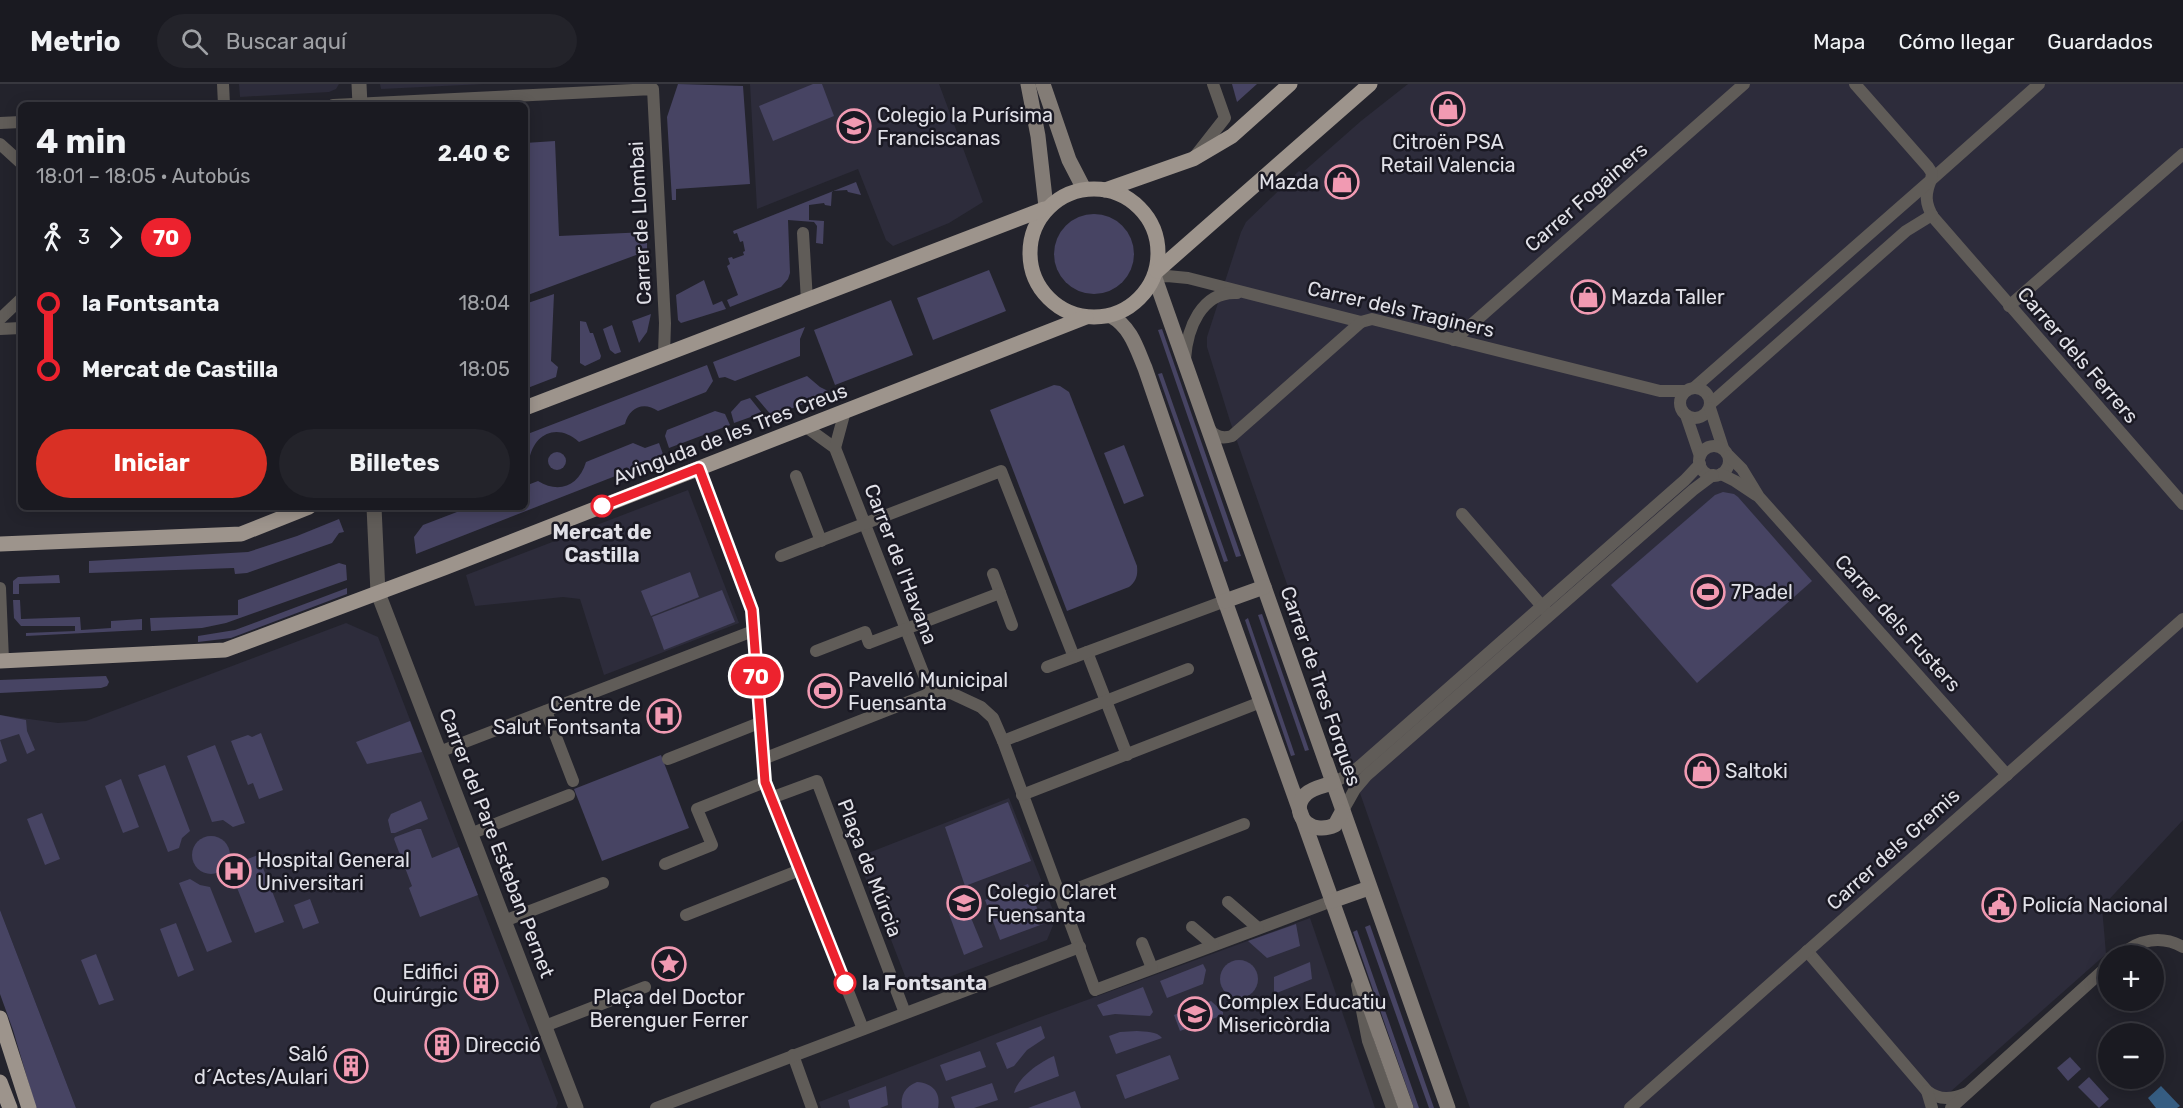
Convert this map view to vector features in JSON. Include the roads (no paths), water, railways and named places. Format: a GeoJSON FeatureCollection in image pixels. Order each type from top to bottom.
{"type":"FeatureCollection","features":[{"type":"Feature","properties":{"kind":"main road"},"geometry":{"type":"LineString","coordinates":[[1028,84],[1038,136],[1045,208],[1032,232],[1029,247],[1030,265],[1037,283],[1051,301],[1061,309],[1086,317],[1111,316],[1140,300],[1156,275],[1370,84]]}},
{"type":"Feature","properties":{"kind":"main road"},"geometry":{"type":"LineString","coordinates":[[1042,84],[1071,166],[1084,189]]}},
{"type":"Feature","properties":{"kind":"main road"},"geometry":{"type":"LineString","coordinates":[[1105,190],[1193,159],[1232,136],[1290,84]]}},
{"type":"Feature","properties":{"kind":"main road"},"geometry":{"type":"LineString","coordinates":[[528,407],[1045,208],[1066,195],[1084,189],[1105,190],[1124,197],[1148,219],[1158,244],[1156,275]]}},
{"type":"Feature","properties":{"kind":"main road","name":"Carrer de Tres Forques"},"geometry":{"type":"LineString","coordinates":[[1156,275],[1188,375],[1448,1108]]}},
{"type":"Feature","properties":{"kind":"main road"},"geometry":{"type":"LineString","coordinates":[[1111,316],[1121,321],[1130,333],[1145,368],[1225,601],[1406,1108]]}},
{"type":"Feature","properties":{"kind":"main road","name":"Avinguda de les Tres Creus"},"geometry":{"type":"LineString","coordinates":[[2,660],[225,650],[1086,317]]}},
{"type":"Feature","properties":{"kind":"main road"},"geometry":{"type":"LineString","coordinates":[[0,544],[241,534],[301,510]]}},
{"type":"Feature","properties":{"kind":"main road"},"geometry":{"type":"LineString","coordinates":[[1225,601],[1264,587]]}},
{"type":"Feature","properties":{"kind":"main road"},"geometry":{"type":"LineString","coordinates":[[1332,783],[1309,791],[1303,797],[1300,805],[1301,816],[1314,829],[1322,829],[1335,825],[1342,812]]}},
{"type":"Feature","properties":{"kind":"main road"},"geometry":{"type":"LineString","coordinates":[[1332,901],[1369,888]]}},
{"type":"Feature","properties":{"kind":"main road"},"geometry":{"type":"LineString","coordinates":[[0,1018],[29,1108]]}},
{"type":"Feature","properties":{"kind":"main road"},"geometry":{"type":"LineString","coordinates":[[0,1082],[10,1108]]}},
{"type":"Feature","properties":{"kind":"street"},"geometry":{"type":"LineString","coordinates":[[224,84],[225,102]]}},
{"type":"Feature","properties":{"kind":"street"},"geometry":{"type":"LineString","coordinates":[[359,84],[360,102]]}},
{"type":"Feature","properties":{"kind":"street"},"geometry":{"type":"LineString","coordinates":[[1193,159],[1225,118],[1213,84]]}},
{"type":"Feature","properties":{"kind":"street","name":"Carrer Fogainers"},"geometry":{"type":"LineString","coordinates":[[1454,340],[1744,84]]}},
{"type":"Feature","properties":{"kind":"street"},"geometry":{"type":"LineString","coordinates":[[1683,411],[1699,417],[1906,231],[1932,215],[1925,199],[1932,173],[1855,84]]}},
{"type":"Feature","properties":{"kind":"street"},"geometry":{"type":"LineString","coordinates":[[1717,475],[1704,472],[1683,411],[1681,398],[2039,84]]}},
{"type":"Feature","properties":{"kind":"street"},"geometry":{"type":"LineString","coordinates":[[393,102],[655,86]]}},
{"type":"Feature","properties":{"kind":"street","name":"Carrer de Llombai"},"geometry":{"type":"LineString","coordinates":[[655,86],[665,323],[664,355]]}},
{"type":"Feature","properties":{"kind":"street"},"geometry":{"type":"LineString","coordinates":[[0,123],[18,122]]}},
{"type":"Feature","properties":{"kind":"street"},"geometry":{"type":"LineString","coordinates":[[0,144],[18,160]]}},
{"type":"Feature","properties":{"kind":"street"},"geometry":{"type":"LineString","coordinates":[[2009,306],[2183,154]]}},
{"type":"Feature","properties":{"kind":"street","name":"Carrer dels Ferrers"},"geometry":{"type":"LineString","coordinates":[[1932,215],[2183,504]]}},
{"type":"Feature","properties":{"kind":"street"},"geometry":{"type":"LineString","coordinates":[[803,233],[807,301]]}},
{"type":"Feature","properties":{"kind":"street","name":"Carrer dels Traginers"},"geometry":{"type":"LineString","coordinates":[[1156,275],[1188,278],[1361,322],[1372,319],[1638,386],[1668,392],[1690,389]]}},
{"type":"Feature","properties":{"kind":"street"},"geometry":{"type":"LineString","coordinates":[[1188,375],[1185,359],[1186,344],[1190,330],[1202,308],[1221,295],[1230,292],[1249,293]]}},
{"type":"Feature","properties":{"kind":"street"},"geometry":{"type":"LineString","coordinates":[[0,319],[18,302]]}},
{"type":"Feature","properties":{"kind":"street"},"geometry":{"type":"LineString","coordinates":[[1206,424],[1216,436],[1224,438],[1232,436],[1361,322]]}},
{"type":"Feature","properties":{"kind":"street"},"geometry":{"type":"LineString","coordinates":[[0,329],[18,328]]}},
{"type":"Feature","properties":{"kind":"street","name":"Carrer dels Traginers"},"geometry":{"type":"LineString","coordinates":[[1638,386],[1683,411]]}},
{"type":"Feature","properties":{"kind":"street"},"geometry":{"type":"LineString","coordinates":[[1690,389],[1706,392],[1710,406]]}},
{"type":"Feature","properties":{"kind":"street","name":"Carrer dels Fusters"},"geometry":{"type":"LineString","coordinates":[[1710,406],[1726,452],[1742,469],[1759,497],[2007,775]]}},
{"type":"Feature","properties":{"kind":"street"},"geometry":{"type":"LineString","coordinates":[[806,427],[835,448],[845,411]]}},
{"type":"Feature","properties":{"kind":"street"},"geometry":{"type":"LineString","coordinates":[[1332,783],[1354,770],[1546,610],[1693,490],[1728,466],[1726,452],[1709,446],[1685,480],[1546,610],[1366,776],[1355,789],[1342,812]]}},
{"type":"Feature","properties":{"kind":"street","name":"Carrer de l'Havana"},"geometry":{"type":"LineString","coordinates":[[835,448],[931,693]]}},
{"type":"Feature","properties":{"kind":"street"},"geometry":{"type":"LineString","coordinates":[[699,468],[752,610],[765,782],[863,1029]]}},
{"type":"Feature","properties":{"kind":"street"},"geometry":{"type":"LineString","coordinates":[[781,556],[1001,471],[1074,657]]}},
{"type":"Feature","properties":{"kind":"street","name":"Carrer dels Fusters"},"geometry":{"type":"LineString","coordinates":[[1717,475],[1735,481],[1759,497]]}},
{"type":"Feature","properties":{"kind":"street"},"geometry":{"type":"LineString","coordinates":[[796,476],[821,541]]}},
{"type":"Feature","properties":{"kind":"street","name":"Carrer del Pare Esteban Pernet"},"geometry":{"type":"LineString","coordinates":[[374,510],[378,592],[576,1108]]}},
{"type":"Feature","properties":{"kind":"street"},"geometry":{"type":"LineString","coordinates":[[1462,514],[1546,610]]}},
{"type":"Feature","properties":{"kind":"street"},"geometry":{"type":"LineString","coordinates":[[993,574],[1012,625]]}},
{"type":"Feature","properties":{"kind":"street","name":"Avinguda de les Tres Creus"},"geometry":{"type":"LineString","coordinates":[[0,588],[2,660]]}},
{"type":"Feature","properties":{"kind":"street"},"geometry":{"type":"LineString","coordinates":[[816,651],[865,632],[870,643],[999,593]]}},
{"type":"Feature","properties":{"kind":"street"},"geometry":{"type":"LineString","coordinates":[[1047,667],[1225,601]]}},
{"type":"Feature","properties":{"kind":"street","name":"Carrer dels Gremis"},"geometry":{"type":"LineString","coordinates":[[1630,1108],[2183,619]]}},
{"type":"Feature","properties":{"kind":"street"},"geometry":{"type":"LineString","coordinates":[[439,752],[753,631]]}},
{"type":"Feature","properties":{"kind":"street"},"geometry":{"type":"LineString","coordinates":[[1087,652],[1127,755]]}},
{"type":"Feature","properties":{"kind":"street"},"geometry":{"type":"LineString","coordinates":[[1003,741],[1188,669]]}},
{"type":"Feature","properties":{"kind":"street"},"geometry":{"type":"LineString","coordinates":[[763,759],[931,693],[951,693],[981,707],[993,718],[1003,741],[1095,990],[1332,901]]}},
{"type":"Feature","properties":{"kind":"street"},"geometry":{"type":"LineString","coordinates":[[1022,795],[1261,702]]}},
{"type":"Feature","properties":{"kind":"street"},"geometry":{"type":"LineString","coordinates":[[546,711],[573,781]]}},
{"type":"Feature","properties":{"kind":"street"},"geometry":{"type":"LineString","coordinates":[[669,759],[759,723]]}},
{"type":"Feature","properties":{"kind":"street","name":"Plaça de Múrcia"},"geometry":{"type":"LineString","coordinates":[[771,798],[817,781],[905,1013]]}},
{"type":"Feature","properties":{"kind":"street"},"geometry":{"type":"LineString","coordinates":[[665,864],[712,845],[698,809],[765,782]]}},
{"type":"Feature","properties":{"kind":"street"},"geometry":{"type":"LineString","coordinates":[[470,834],[569,795]]}},
{"type":"Feature","properties":{"kind":"street"},"geometry":{"type":"LineString","coordinates":[[1060,895],[1244,824]]}},
{"type":"Feature","properties":{"kind":"street"},"geometry":{"type":"LineString","coordinates":[[686,915],[800,870]]}},
{"type":"Feature","properties":{"kind":"street"},"geometry":{"type":"LineString","coordinates":[[504,921],[603,883]]}},
{"type":"Feature","properties":{"kind":"street"},"geometry":{"type":"LineString","coordinates":[[1228,902],[1258,928]]}},
{"type":"Feature","properties":{"kind":"street"},"geometry":{"type":"LineString","coordinates":[[1192,927],[1213,945]]}},
{"type":"Feature","properties":{"kind":"street"},"geometry":{"type":"LineString","coordinates":[[2135,945],[2150,940],[2171,940],[2183,947]]}},
{"type":"Feature","properties":{"kind":"street"},"geometry":{"type":"LineString","coordinates":[[1142,943],[1152,968]]}},
{"type":"Feature","properties":{"kind":"street"},"geometry":{"type":"LineString","coordinates":[[656,1108],[1080,947]]}},
{"type":"Feature","properties":{"kind":"street"},"geometry":{"type":"LineString","coordinates":[[1807,951],[1927,1091],[1947,1099],[1967,1093]]}},
{"type":"Feature","properties":{"kind":"street"},"geometry":{"type":"LineString","coordinates":[[1350,952],[1368,1041],[1392,1108]]}},
{"type":"Feature","properties":{"kind":"street"},"geometry":{"type":"LineString","coordinates":[[1951,1108],[2098,975]]}},
{"type":"Feature","properties":{"kind":"street"},"geometry":{"type":"LineString","coordinates":[[545,1026],[645,987]]}},
{"type":"Feature","properties":{"kind":"street"},"geometry":{"type":"LineString","coordinates":[[793,1055],[812,1108]]}},
{"type":"Feature","properties":{"kind":"street"},"geometry":{"type":"LineString","coordinates":[[1927,1091],[1932,1108]]}},
{"type":"Feature","properties":{"kind":"water"},"geometry":{"type":"Polygon","coordinates":[[[2158,1089],[2164,1089],[2180,1106],[2156,1108],[2148,1098],[2158,1089]]]}},
{"type":"Feature","properties":{"kind":"place","name":"Citroën PSA Retail Valencia"},"geometry":{"type":"Point","coordinates":[1448,109]}},
{"type":"Feature","properties":{"kind":"place","name":"Colegio la Purísima Franciscanas"},"geometry":{"type":"Point","coordinates":[854,126]}},
{"type":"Feature","properties":{"kind":"place","name":"Mazda"},"geometry":{"type":"Point","coordinates":[1342,182]}},
{"type":"Feature","properties":{"kind":"place","name":"Mazda Taller"},"geometry":{"type":"Point","coordinates":[1588,297]}},
{"type":"Feature","properties":{"kind":"place","name":"Mercat de Castilla"},"geometry":{"type":"Point","coordinates":[602,506]}},
{"type":"Feature","properties":{"kind":"place","name":"7Padel"},"geometry":{"type":"Point","coordinates":[1708,592]}},
{"type":"Feature","properties":{"kind":"place","name":"Pavelló Municipal Fuensanta"},"geometry":{"type":"Point","coordinates":[825,691]}},
{"type":"Feature","properties":{"kind":"place","name":"Centre de Salut Fontsanta"},"geometry":{"type":"Point","coordinates":[664,716]}},
{"type":"Feature","properties":{"kind":"place","name":"Saltoki"},"geometry":{"type":"Point","coordinates":[1702,771]}},
{"type":"Feature","properties":{"kind":"place","name":"Hospital General Universitari"},"geometry":{"type":"Point","coordinates":[234,871]}},
{"type":"Feature","properties":{"kind":"place","name":"Colegio Claret Fuensanta"},"geometry":{"type":"Point","coordinates":[964,903]}},
{"type":"Feature","properties":{"kind":"place","name":"Policía Nacional"},"geometry":{"type":"Point","coordinates":[1999,905]}},
{"type":"Feature","properties":{"kind":"place","name":"Plaça del Doctor Berenguer Ferrer"},"geometry":{"type":"Point","coordinates":[669,964]}},
{"type":"Feature","properties":{"kind":"place","name":"Edifici Quirúrgic"},"geometry":{"type":"Point","coordinates":[481,983]}},
{"type":"Feature","properties":{"kind":"place","name":"la Fontsanta"},"geometry":{"type":"Point","coordinates":[845,983]}},
{"type":"Feature","properties":{"kind":"place","name":"Complex Educatiu Misericòrdia"},"geometry":{"type":"Point","coordinates":[1195,1014]}},
{"type":"Feature","properties":{"kind":"place","name":"Direcció"},"geometry":{"type":"Point","coordinates":[442,1045]}},
{"type":"Feature","properties":{"kind":"place","name":"Saló d´Actes/Aulari"},"geometry":{"type":"Point","coordinates":[351,1066]}}]}
